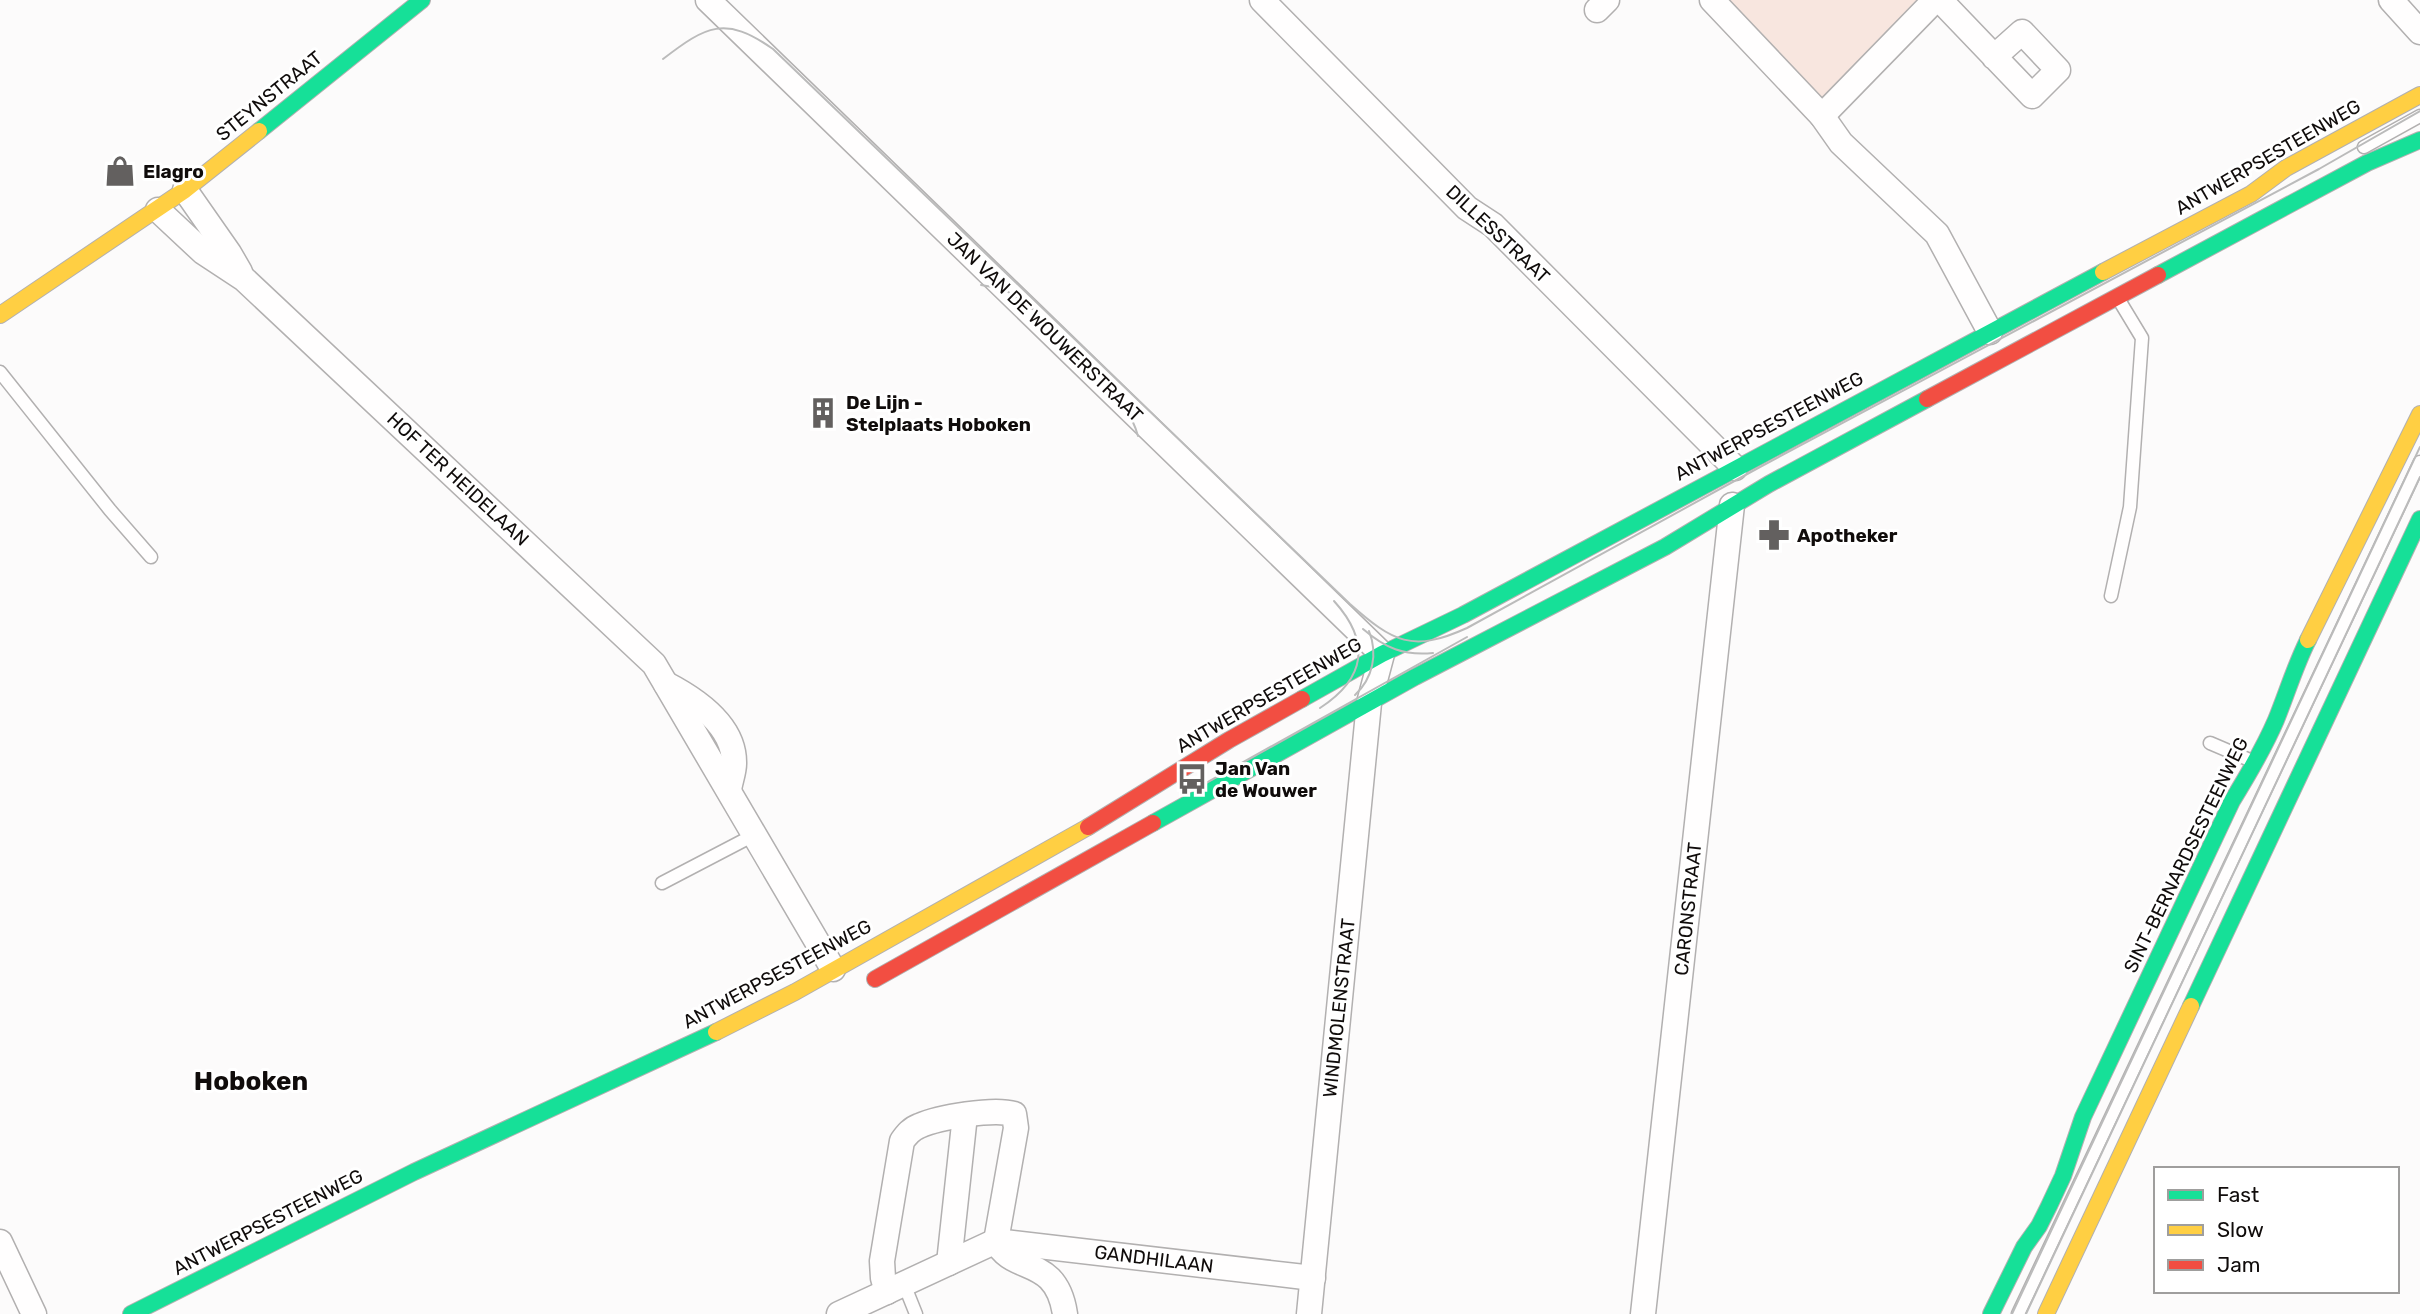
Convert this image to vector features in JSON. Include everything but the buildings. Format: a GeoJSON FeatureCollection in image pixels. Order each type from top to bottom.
{"type":"FeatureCollection","features":[{"type":"Feature","properties":{"kind":"street","name":"STEYNSTRAAT"},"geometry":{"type":"LineString","coordinates":[[0,315],[158,210],[422,0]]}},
{"type":"Feature","properties":{"kind":"street","name":"JAN VAN DE WOUWERSTRAAT"},"geometry":{"type":"LineString","coordinates":[[708,0],[1374,681]]}},
{"type":"Feature","properties":{"kind":"street","name":"DILLESSTRAAT"},"geometry":{"type":"LineString","coordinates":[[1262,0],[1467,208],[1493,225],[1735,468]]}},
{"type":"Feature","properties":{"kind":"street"},"geometry":{"type":"LineString","coordinates":[[1712,0],[1822,116],[1841,143],[1937,234],[1989,340]]}},
{"type":"Feature","properties":{"kind":"street"},"geometry":{"type":"LineString","coordinates":[[1822,116],[1937,0],[1994,57]]}},
{"type":"Feature","properties":{"kind":"street"},"geometry":{"type":"LineString","coordinates":[[2391,0],[2420,32]]}},
{"type":"Feature","properties":{"kind":"street","name":"ANTWERPSESTEENWEG"},"geometry":{"type":"LineString","coordinates":[[872,974],[1374,681],[1451,622],[1735,468],[1989,340],[2251,194],[2286,168],[2420,95]]}},
{"type":"Feature","properties":{"kind":"street","name":"ANTWERPSESTEENWEG"},"geometry":{"type":"LineString","coordinates":[[131,1314],[414,1172],[720,1030],[833,970],[1116,811],[1229,740],[1374,681],[1665,547],[1732,505],[2117,297],[2367,163],[2420,140]]}},
{"type":"Feature","properties":{"kind":"street","name":"HOF TER HEIDELAAN"},"geometry":{"type":"LineString","coordinates":[[184,190],[244,279]]}},
{"type":"Feature","properties":{"kind":"street","name":"HOF TER HEIDELAAN"},"geometry":{"type":"LineString","coordinates":[[158,210],[203,252],[244,279],[654,664],[666,684],[690,696],[715,720],[723,732],[734,762],[729,790],[833,970]]}},
{"type":"Feature","properties":{"kind":"street","name":"SINT-BERNARDSESTEENWEG"},"geometry":{"type":"LineString","coordinates":[[1992,1314],[2024,1247],[2049,1206],[2063,1176],[2083,1117],[2232,801],[2276,720],[2297,662],[2420,414]]}},
{"type":"Feature","properties":{"kind":"street","name":"CARONSTRAAT"},"geometry":{"type":"LineString","coordinates":[[1643,1314],[1732,505]]}},
{"type":"Feature","properties":{"kind":"street"},"geometry":{"type":"LineString","coordinates":[[2046,1314],[2420,519]]}},
{"type":"Feature","properties":{"kind":"street","name":"WINDMOLENSTRAAT"},"geometry":{"type":"LineString","coordinates":[[1309,1314],[1374,681]]}},
{"type":"Feature","properties":{"kind":"street"},"geometry":{"type":"LineString","coordinates":[[895,1288],[883,1278],[882,1261],[902,1141],[909,1131],[919,1125],[965,1115],[1003,1111],[1014,1114],[1016,1128],[996,1241],[1000,1251],[1037,1268],[1055,1283],[1065,1314]]}},
{"type":"Feature","properties":{"kind":"street"},"geometry":{"type":"LineString","coordinates":[[949,1263],[965,1115]]}},
{"type":"Feature","properties":{"kind":"street"},"geometry":{"type":"LineString","coordinates":[[0,1241],[34,1314]]}},
{"type":"Feature","properties":{"kind":"street"},"geometry":{"type":"LineString","coordinates":[[843,1313],[996,1241]]}},
{"type":"Feature","properties":{"kind":"street","name":"GANDHILAAN"},"geometry":{"type":"LineString","coordinates":[[996,1241],[1313,1278]]}},
{"type":"Feature","properties":{"kind":"lane"},"geometry":{"type":"LineString","coordinates":[[2348,155],[2420,116]]}},
{"type":"Feature","properties":{"kind":"lane"},"geometry":{"type":"LineString","coordinates":[[2168,253],[2264,201]]}},
{"type":"Feature","properties":{"kind":"lane"},"geometry":{"type":"LineString","coordinates":[[2111,596],[2130,507],[2142,338],[2117,297]]}},
{"type":"Feature","properties":{"kind":"lane"},"geometry":{"type":"LineString","coordinates":[[1942,373],[1989,340]]}},
{"type":"Feature","properties":{"kind":"lane"},"geometry":{"type":"LineString","coordinates":[[0,372],[151,557]]}},
{"type":"Feature","properties":{"kind":"lane"},"geometry":{"type":"LineString","coordinates":[[2018,1314],[2420,462]]}},
{"type":"Feature","properties":{"kind":"lane"},"geometry":{"type":"LineString","coordinates":[[2210,743],[2255,763]]}},
{"type":"Feature","properties":{"kind":"lane"},"geometry":{"type":"LineString","coordinates":[[662,883],[754,835]]}},
{"type":"Feature","properties":{"kind":"lane"},"geometry":{"type":"LineString","coordinates":[[872,974],[914,942]]}},
{"type":"Feature","properties":{"kind":"lane"},"geometry":{"type":"LineString","coordinates":[[895,1288],[916,1314]]}},
{"type":"Feature","properties":{"kind":"shaded area"},"geometry":{"type":"Polygon","coordinates":[[[1712,0],[1935,0],[1822,116],[1712,0]]]}},
{"type":"Feature","properties":{"kind":"tram line"},"geometry":{"type":"LineString","coordinates":[[663,59],[704,32],[716,29],[742,32],[773,49],[1350,604],[1391,635],[1417,641],[1448,636],[1467,628],[1760,467],[2319,169],[2420,111]]}},
{"type":"Feature","properties":{"kind":"tram line"},"geometry":{"type":"LineString","coordinates":[[981,285],[1004,289],[1034,310]]}},
{"type":"Feature","properties":{"kind":"tram line"},"geometry":{"type":"LineString","coordinates":[[1093,367],[1125,408],[1138,436]]}},
{"type":"Feature","properties":{"kind":"tram line"},"geometry":{"type":"LineString","coordinates":[[2012,1314],[2420,447]]}},
{"type":"Feature","properties":{"kind":"tram line"},"geometry":{"type":"LineString","coordinates":[[2026,1314],[2420,477]]}},
{"type":"Feature","properties":{"kind":"tram line"},"geometry":{"type":"LineString","coordinates":[[1320,708],[1347,684],[1358,659],[1354,631],[1334,601]]}},
{"type":"Feature","properties":{"kind":"tram line"},"geometry":{"type":"LineString","coordinates":[[1363,629],[1395,649],[1433,653]]}},
{"type":"Feature","properties":{"kind":"tram line"},"geometry":{"type":"LineString","coordinates":[[1355,695],[1366,681],[1372,665],[1373,648],[1369,631]]}},
{"type":"Feature","properties":{"kind":"tram line"},"geometry":{"type":"LineString","coordinates":[[1195,789],[1467,637]]}},
{"type":"Feature","properties":{"kind":"traffic: fast"},"geometry":{"type":"LineString","coordinates":[[259,131],[422,0]]}},
{"type":"Feature","properties":{"kind":"traffic: fast"},"geometry":{"type":"LineString","coordinates":[[2158,275],[2367,163],[2420,140]]}},
{"type":"Feature","properties":{"kind":"traffic: fast"},"geometry":{"type":"LineString","coordinates":[[1302,699],[2103,272]]}},
{"type":"Feature","properties":{"kind":"traffic: fast"},"geometry":{"type":"LineString","coordinates":[[1153,823],[1415,677],[1665,547],[1769,484],[1927,399]]}},
{"type":"Feature","properties":{"kind":"traffic: fast"},"geometry":{"type":"LineString","coordinates":[[2191,1006],[2420,519]]}},
{"type":"Feature","properties":{"kind":"traffic: fast"},"geometry":{"type":"LineString","coordinates":[[1991,1314],[2024,1247],[2049,1206],[2063,1176],[2083,1117],[2232,801],[2271,730],[2308,640]]}},
{"type":"Feature","properties":{"kind":"traffic: fast"},"geometry":{"type":"LineString","coordinates":[[131,1314],[414,1172],[716,1032]]}},
{"type":"Feature","properties":{"kind":"traffic: slow"},"geometry":{"type":"LineString","coordinates":[[2103,272],[2251,194],[2286,168],[2420,95]]}},
{"type":"Feature","properties":{"kind":"traffic: slow"},"geometry":{"type":"LineString","coordinates":[[0,315],[185,190],[259,131]]}},
{"type":"Feature","properties":{"kind":"traffic: slow"},"geometry":{"type":"LineString","coordinates":[[2308,640],[2420,414]]}},
{"type":"Feature","properties":{"kind":"traffic: slow"},"geometry":{"type":"LineString","coordinates":[[716,1032],[795,992],[1088,827]]}},
{"type":"Feature","properties":{"kind":"traffic: slow"},"geometry":{"type":"LineString","coordinates":[[2046,1314],[2191,1006]]}},
{"type":"Feature","properties":{"kind":"traffic: jam"},"geometry":{"type":"LineString","coordinates":[[1927,399],[2158,275]]}},
{"type":"Feature","properties":{"kind":"traffic: jam"},"geometry":{"type":"LineString","coordinates":[[1088,827],[1229,740],[1302,699]]}},
{"type":"Feature","properties":{"kind":"traffic: jam"},"geometry":{"type":"LineString","coordinates":[[875,979],[1153,823]]}},
{"type":"Feature","properties":{"kind":"place","name":"Elagro"},"geometry":{"type":"Point","coordinates":[120,171]}},
{"type":"Feature","properties":{"kind":"place","name":"De Lijn - Stelplaats Hoboken"},"geometry":{"type":"Point","coordinates":[823,413]}},
{"type":"Feature","properties":{"kind":"place","name":"Apotheker"},"geometry":{"type":"Point","coordinates":[1774,535]}},
{"type":"Feature","properties":{"kind":"place","name":"Jan Van de Wouwer"},"geometry":{"type":"Point","coordinates":[1192,779]}},
{"type":"Feature","properties":{"kind":"district","name":"Hoboken"},"geometry":{"type":"Point","coordinates":[251,1081]}}]}
